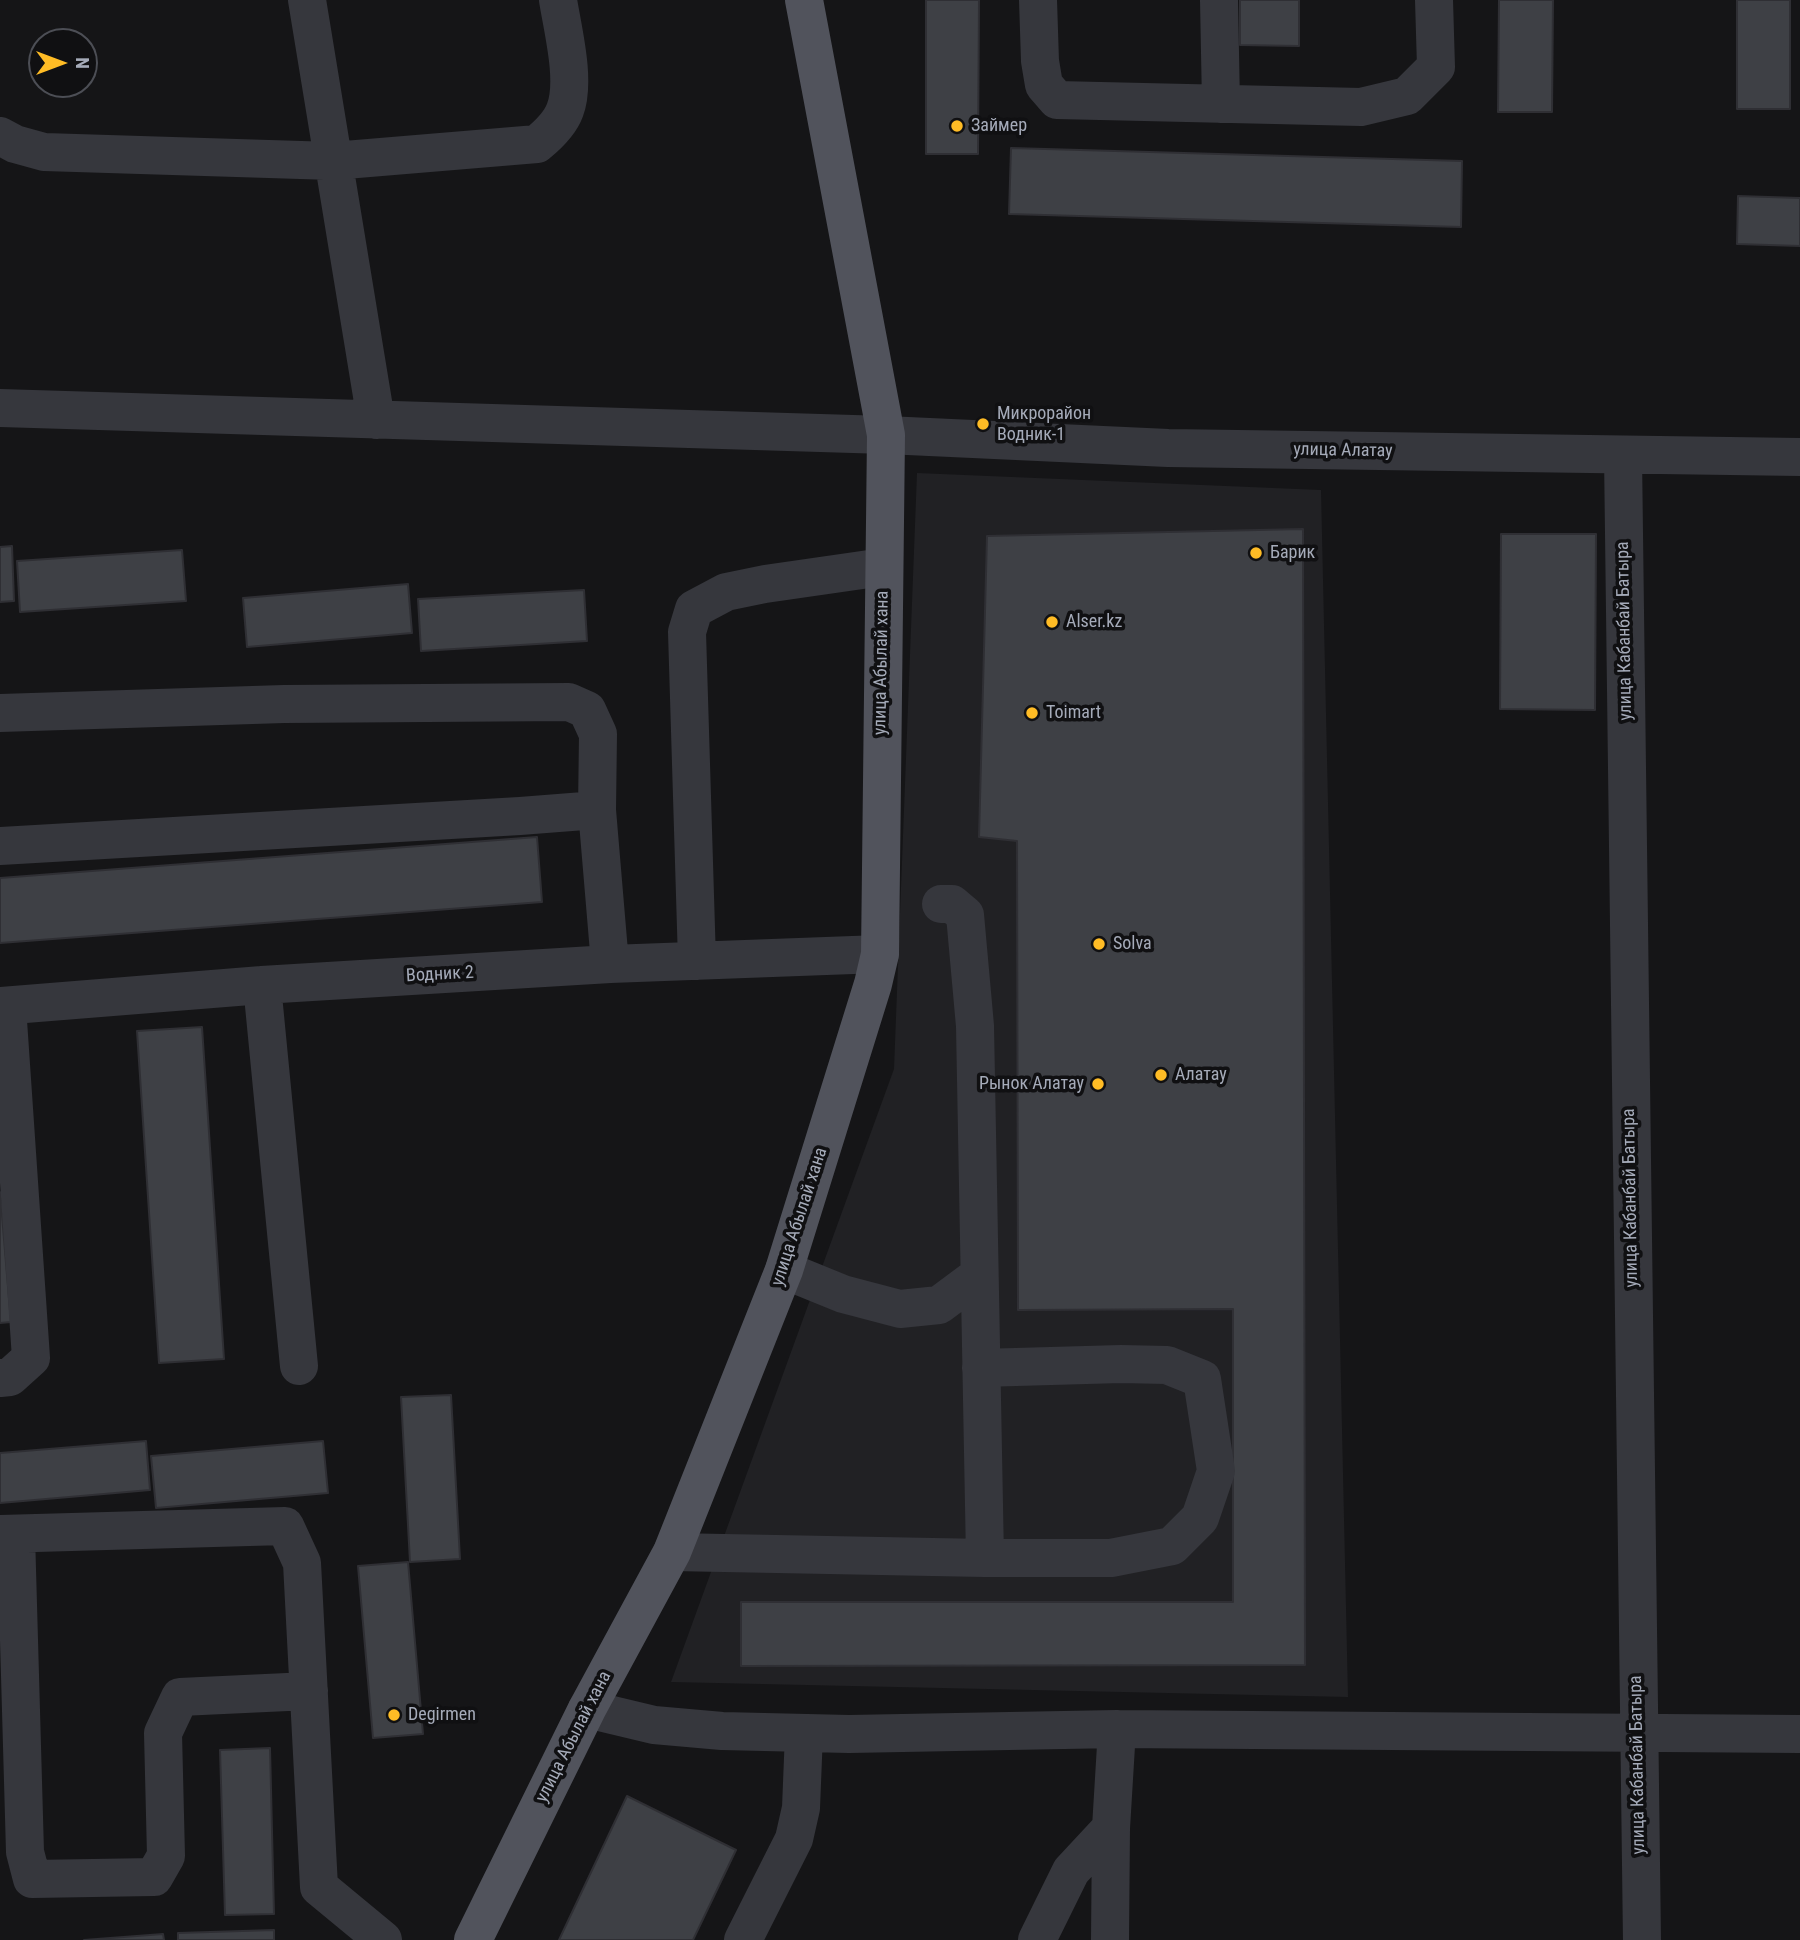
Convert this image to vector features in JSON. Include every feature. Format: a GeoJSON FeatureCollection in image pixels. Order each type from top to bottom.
{"type":"FeatureCollection","features":[{"type":"Feature","properties":{"kind":"main road","name":"улица Абылай хана"},"geometry":{"type":"LineString","coordinates":[[473,1940],[587,1709],[671,1552],[784,1270],[880,954],[886,435],[804,0]]}},
{"type":"Feature","properties":{"kind":"street"},"geometry":{"type":"LineString","coordinates":[[307,0],[376,420]]}},
{"type":"Feature","properties":{"kind":"street"},"geometry":{"type":"LineString","coordinates":[[0,136],[15,144],[44,152],[332,161],[537,145],[553,129],[565,110],[569,70],[558,0]]}},
{"type":"Feature","properties":{"kind":"street"},"geometry":{"type":"LineString","coordinates":[[1038,0],[1040,61],[1044,85],[1057,100],[1361,107],[1407,96],[1436,67],[1434,0]]}},
{"type":"Feature","properties":{"kind":"street"},"geometry":{"type":"LineString","coordinates":[[1219,0],[1221,104]]}},
{"type":"Feature","properties":{"kind":"street","name":"улица Алатау"},"geometry":{"type":"LineString","coordinates":[[0,408],[886,435],[1168,448],[1800,457]]}},
{"type":"Feature","properties":{"kind":"street","name":"улица Кабанбай Батыра"},"geometry":{"type":"LineString","coordinates":[[1623,455],[1642,1940]]}},
{"type":"Feature","properties":{"kind":"street"},"geometry":{"type":"LineString","coordinates":[[697,961],[687,632],[694,609],[726,592],[883,567]]}},
{"type":"Feature","properties":{"kind":"street"},"geometry":{"type":"LineString","coordinates":[[0,713],[284,704],[569,702],[587,710],[598,734],[597,810],[610,964]]}},
{"type":"Feature","properties":{"kind":"street"},"geometry":{"type":"LineString","coordinates":[[0,846],[597,810]]}},
{"type":"Feature","properties":{"kind":"street"},"geometry":{"type":"LineString","coordinates":[[941,904],[952,904],[965,915],[975,1026],[985,1558]]}},
{"type":"Feature","properties":{"kind":"street","name":"Водник 2"},"geometry":{"type":"LineString","coordinates":[[4,1006],[262,985],[610,964],[880,954]]}},
{"type":"Feature","properties":{"kind":"street"},"geometry":{"type":"LineString","coordinates":[[262,985],[299,1366]]}},
{"type":"Feature","properties":{"kind":"street"},"geometry":{"type":"LineString","coordinates":[[0,1378],[10,1377],[31,1358],[4,1006]]}},
{"type":"Feature","properties":{"kind":"street"},"geometry":{"type":"LineString","coordinates":[[784,1270],[843,1294],[900,1309],[939,1306],[978,1276]]}},
{"type":"Feature","properties":{"kind":"street"},"geometry":{"type":"LineString","coordinates":[[671,1552],[1111,1558],[1172,1546],[1200,1518],[1216,1471],[1202,1379],[1167,1365],[981,1368]]}},
{"type":"Feature","properties":{"kind":"street"},"geometry":{"type":"LineString","coordinates":[[309,1691],[180,1697],[163,1733],[166,1856],[154,1877],[33,1879],[25,1852],[8,1534],[285,1527],[302,1563],[309,1691],[319,1887],[383,1940]]}},
{"type":"Feature","properties":{"kind":"street"},"geometry":{"type":"LineString","coordinates":[[587,1709],[653,1725],[722,1731],[849,1734],[1117,1729],[1800,1734]]}},
{"type":"Feature","properties":{"kind":"street"},"geometry":{"type":"LineString","coordinates":[[1111,1940],[1111,1828],[1117,1729]]}},
{"type":"Feature","properties":{"kind":"street"},"geometry":{"type":"LineString","coordinates":[[743,1940],[794,1839],[801,1808],[804,1733]]}},
{"type":"Feature","properties":{"kind":"street"},"geometry":{"type":"LineString","coordinates":[[1037,1940],[1070,1871],[1111,1828]]}},
{"type":"Feature","properties":{"kind":"shaded area","name":"Алатау"},"geometry":{"type":"Polygon","coordinates":[[[917,473],[1321,490],[1348,1697],[671,1682],[894,1069],[917,473]]]}},
{"type":"Feature","properties":{"kind":"building"},"geometry":{"type":"Polygon","coordinates":[[[926,0],[979,0],[978,154],[926,154],[926,0]]]}},
{"type":"Feature","properties":{"kind":"building"},"geometry":{"type":"Polygon","coordinates":[[[1240,0],[1299,0],[1299,46],[1240,45],[1240,0]]]}},
{"type":"Feature","properties":{"kind":"building"},"geometry":{"type":"Polygon","coordinates":[[[1499,0],[1553,0],[1552,112],[1498,112],[1499,0]]]}},
{"type":"Feature","properties":{"kind":"building"},"geometry":{"type":"Polygon","coordinates":[[[1737,0],[1790,0],[1790,109],[1737,109],[1737,0]]]}},
{"type":"Feature","properties":{"kind":"building"},"geometry":{"type":"Polygon","coordinates":[[[1011,148],[1462,161],[1461,227],[1009,214],[1011,148]]]}},
{"type":"Feature","properties":{"kind":"building"},"geometry":{"type":"Polygon","coordinates":[[[1738,196],[1800,198],[1800,246],[1737,244],[1738,196]]]}},
{"type":"Feature","properties":{"kind":"building","name":"Алатау"},"geometry":{"type":"Polygon","coordinates":[[[1303,529],[1305,1665],[741,1666],[741,1602],[1233,1602],[1233,1309],[1018,1310],[1017,841],[979,837],[987,536],[1303,529]]]}},
{"type":"Feature","properties":{"kind":"building"},"geometry":{"type":"Polygon","coordinates":[[[1501,534],[1596,534],[1595,710],[1500,709],[1501,534]]]}},
{"type":"Feature","properties":{"kind":"building"},"geometry":{"type":"Polygon","coordinates":[[[12,546],[14,601],[0,602],[0,547],[12,546]]]}},
{"type":"Feature","properties":{"kind":"building"},"geometry":{"type":"Polygon","coordinates":[[[182,550],[186,601],[20,612],[17,561],[182,550]]]}},
{"type":"Feature","properties":{"kind":"building"},"geometry":{"type":"Polygon","coordinates":[[[408,584],[412,633],[247,647],[243,598],[408,584]]]}},
{"type":"Feature","properties":{"kind":"building"},"geometry":{"type":"Polygon","coordinates":[[[584,590],[587,641],[421,651],[418,599],[584,590]]]}},
{"type":"Feature","properties":{"kind":"building"},"geometry":{"type":"Polygon","coordinates":[[[537,837],[542,902],[0,943],[0,878],[537,837]]]}},
{"type":"Feature","properties":{"kind":"building"},"geometry":{"type":"Polygon","coordinates":[[[202,1027],[224,1359],[159,1363],[137,1031],[202,1027]]]}},
{"type":"Feature","properties":{"kind":"building"},"geometry":{"type":"Polygon","coordinates":[[[0,1192],[11,1322],[0,1323],[0,1192]]]}},
{"type":"Feature","properties":{"kind":"building"},"geometry":{"type":"Polygon","coordinates":[[[451,1395],[460,1559],[410,1562],[401,1397],[451,1395]]]}},
{"type":"Feature","properties":{"kind":"building"},"geometry":{"type":"Polygon","coordinates":[[[146,1441],[150,1490],[0,1503],[0,1453],[146,1441]]]}},
{"type":"Feature","properties":{"kind":"building"},"geometry":{"type":"Polygon","coordinates":[[[323,1441],[328,1493],[156,1508],[151,1456],[323,1441]]]}},
{"type":"Feature","properties":{"kind":"building"},"geometry":{"type":"Polygon","coordinates":[[[408,1562],[423,1734],[373,1738],[358,1566],[408,1562]]]}},
{"type":"Feature","properties":{"kind":"building"},"geometry":{"type":"Polygon","coordinates":[[[270,1748],[274,1914],[225,1915],[220,1750],[270,1748]]]}},
{"type":"Feature","properties":{"kind":"building"},"geometry":{"type":"Polygon","coordinates":[[[627,1796],[736,1850],[693,1940],[559,1940],[627,1796]]]}},
{"type":"Feature","properties":{"kind":"building"},"geometry":{"type":"Polygon","coordinates":[[[274,1930],[274,1940],[178,1940],[178,1933],[274,1930]]]}},
{"type":"Feature","properties":{"kind":"building"},"geometry":{"type":"Polygon","coordinates":[[[163,1934],[164,1940],[84,1940],[163,1934]]]}},
{"type":"Feature","properties":{"kind":"place","name":"Займер"},"geometry":{"type":"Point","coordinates":[957,126]}},
{"type":"Feature","properties":{"kind":"place","name":"Микрорайон Водник-1"},"geometry":{"type":"Point","coordinates":[983,424]}},
{"type":"Feature","properties":{"kind":"place","name":"Барик"},"geometry":{"type":"Point","coordinates":[1256,553]}},
{"type":"Feature","properties":{"kind":"place","name":"Alser.kz"},"geometry":{"type":"Point","coordinates":[1052,622]}},
{"type":"Feature","properties":{"kind":"place","name":"Toimart"},"geometry":{"type":"Point","coordinates":[1032,713]}},
{"type":"Feature","properties":{"kind":"place","name":"Solva"},"geometry":{"type":"Point","coordinates":[1099,944]}},
{"type":"Feature","properties":{"kind":"place","name":"Алатау"},"geometry":{"type":"Point","coordinates":[1161,1075]}},
{"type":"Feature","properties":{"kind":"place","name":"Рынок Алатау"},"geometry":{"type":"Point","coordinates":[1098,1084]}},
{"type":"Feature","properties":{"kind":"place","name":"Degirmen"},"geometry":{"type":"Point","coordinates":[394,1715]}}]}
